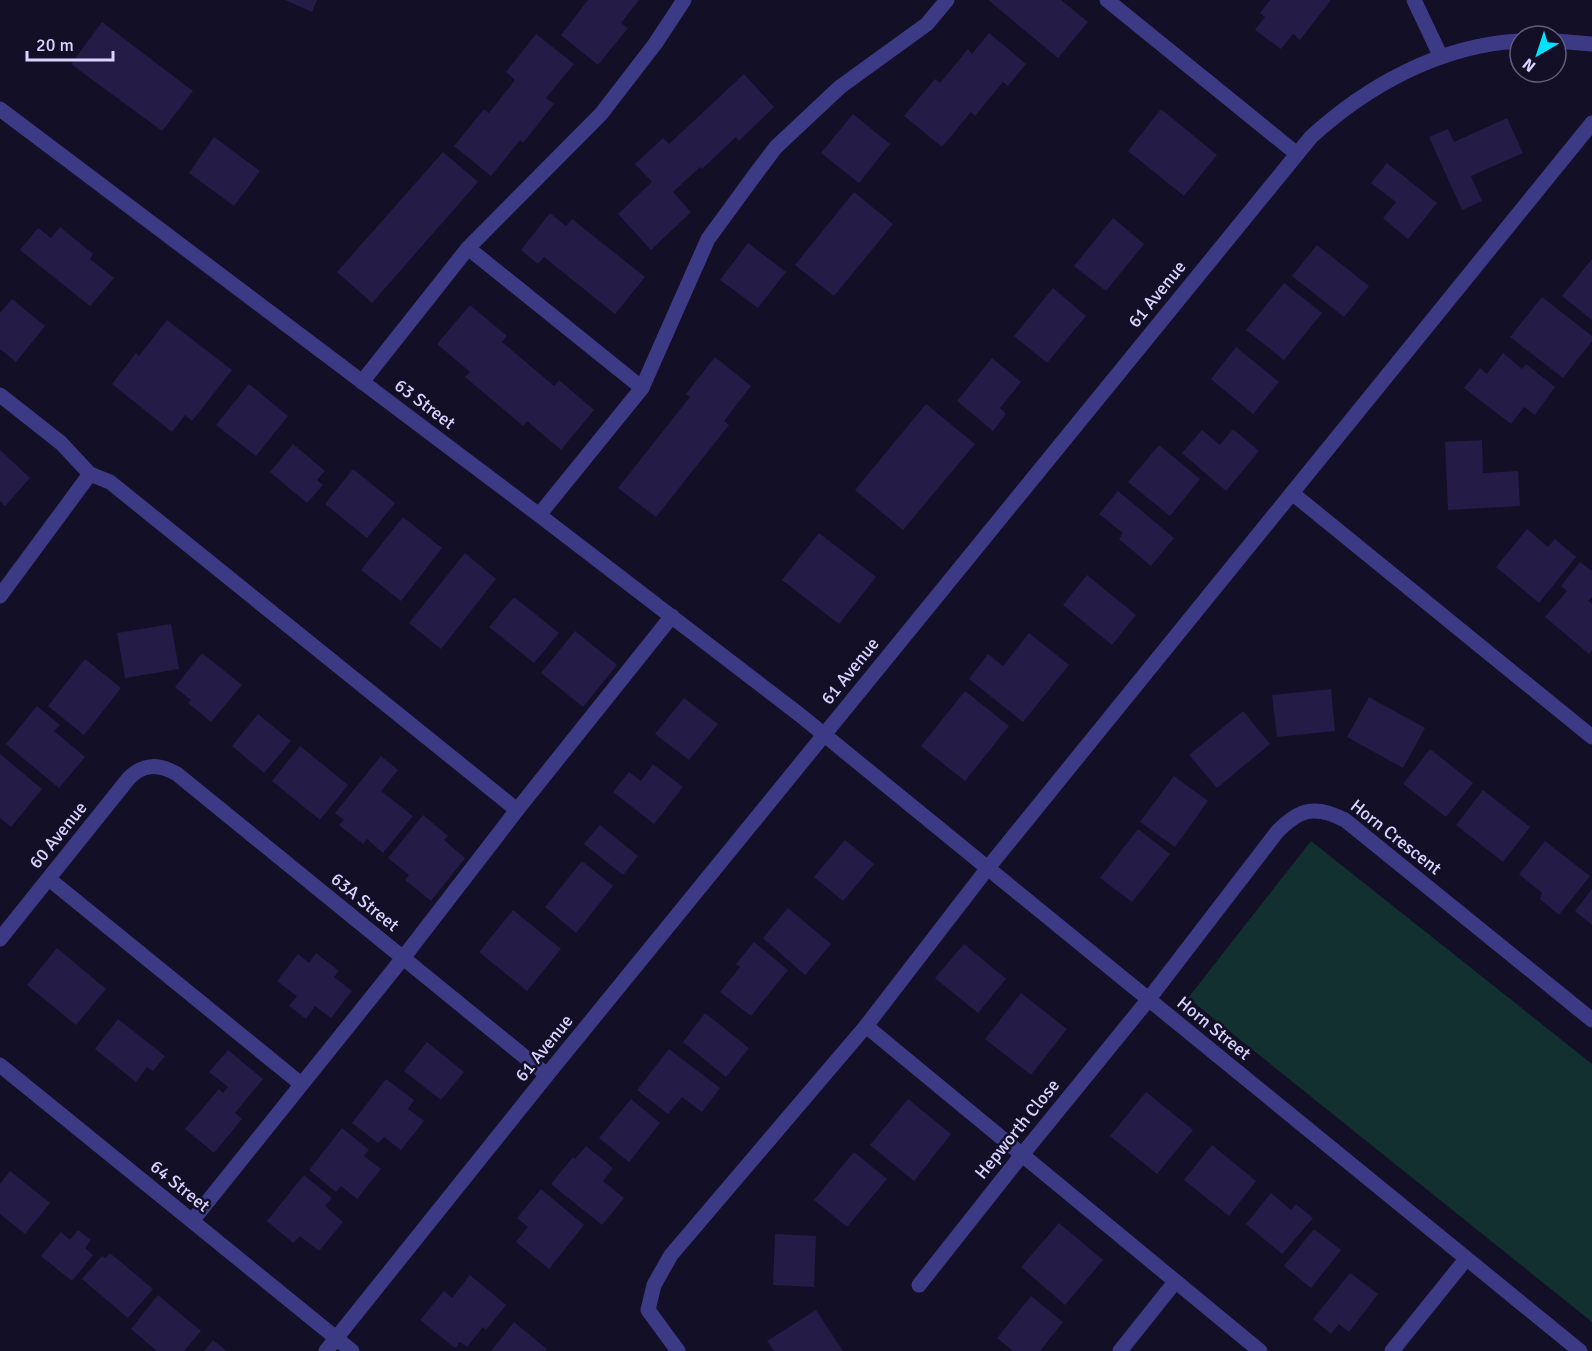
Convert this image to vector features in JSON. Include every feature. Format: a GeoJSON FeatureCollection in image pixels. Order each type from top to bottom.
{"type":"FeatureCollection","features":[{"type":"Feature","properties":{"kind":"street"},"geometry":{"type":"LineString","coordinates":[[362,382],[468,248],[601,114],[649,53],[684,0]]}},
{"type":"Feature","properties":{"kind":"street"},"geometry":{"type":"LineString","coordinates":[[540,515],[642,388],[708,239],[776,147],[840,87],[927,24],[947,0]]}},
{"type":"Feature","properties":{"kind":"street"},"geometry":{"type":"LineString","coordinates":[[1107,0],[1297,154]]}},
{"type":"Feature","properties":{"kind":"street"},"geometry":{"type":"LineString","coordinates":[[1414,0],[1441,57]]}},
{"type":"Feature","properties":{"kind":"street","name":"61 Avenue"},"geometry":{"type":"LineString","coordinates":[[326,1351],[547,1075],[1311,137],[1350,105],[1407,71],[1470,48],[1508,42]]}},
{"type":"Feature","properties":{"kind":"street"},"geometry":{"type":"LineString","coordinates":[[1568,42],[1592,44]]}},
{"type":"Feature","properties":{"kind":"street","name":"63 Street"},"geometry":{"type":"LineString","coordinates":[[0,109],[540,515],[824,735]]}},
{"type":"Feature","properties":{"kind":"street"},"geometry":{"type":"LineString","coordinates":[[678,1351],[648,1310],[654,1285],[671,1255],[866,1026],[987,869],[1592,123]]}},
{"type":"Feature","properties":{"kind":"street"},"geometry":{"type":"LineString","coordinates":[[468,248],[642,388]]}},
{"type":"Feature","properties":{"kind":"street"},"geometry":{"type":"LineString","coordinates":[[0,395],[61,443],[90,474],[110,482],[517,810]]}},
{"type":"Feature","properties":{"kind":"street"},"geometry":{"type":"LineString","coordinates":[[0,596],[90,474]]}},
{"type":"Feature","properties":{"kind":"street"},"geometry":{"type":"LineString","coordinates":[[1292,492],[1592,736]]}},
{"type":"Feature","properties":{"kind":"street"},"geometry":{"type":"LineString","coordinates":[[192,1221],[404,958],[517,810],[672,616]]}},
{"type":"Feature","properties":{"kind":"street","name":"Horn Street"},"geometry":{"type":"LineString","coordinates":[[824,735],[1580,1351]]}},
{"type":"Feature","properties":{"kind":"street","name":"63A Street"},"geometry":{"type":"LineString","coordinates":[[154,766],[165,767],[177,774],[547,1075]]}},
{"type":"Feature","properties":{"kind":"street","name":"60 Avenue"},"geometry":{"type":"LineString","coordinates":[[0,939],[129,778],[137,770],[154,766]]}},
{"type":"Feature","properties":{"kind":"street","name":"Horn Crescent"},"geometry":{"type":"LineString","coordinates":[[1148,1000],[1288,820],[1300,812],[1322,811],[1346,820],[1592,1020]]}},
{"type":"Feature","properties":{"kind":"street"},"geometry":{"type":"LineString","coordinates":[[49,879],[301,1084]]}},
{"type":"Feature","properties":{"kind":"street","name":"Hepworth Close"},"geometry":{"type":"LineString","coordinates":[[919,1285],[1148,1000]]}},
{"type":"Feature","properties":{"kind":"street"},"geometry":{"type":"LineString","coordinates":[[866,1026],[1260,1351]]}},
{"type":"Feature","properties":{"kind":"street","name":"64 Street"},"geometry":{"type":"LineString","coordinates":[[0,1065],[352,1351]]}},
{"type":"Feature","properties":{"kind":"street"},"geometry":{"type":"LineString","coordinates":[[1392,1351],[1466,1258]]}},
{"type":"Feature","properties":{"kind":"street"},"geometry":{"type":"LineString","coordinates":[[1120,1351],[1174,1282]]}},
{"type":"Feature","properties":{"kind":"green space"},"geometry":{"type":"Polygon","coordinates":[[[1311,841],[1592,1064],[1592,1322],[1188,998],[1311,841]]]}},
{"type":"Feature","properties":{"kind":"building"},"geometry":{"type":"Polygon","coordinates":[[[285,0],[317,0],[312,12],[285,0]]]}},
{"type":"Feature","properties":{"kind":"building"},"geometry":{"type":"Polygon","coordinates":[[[588,0],[639,0],[621,23],[628,28],[598,65],[561,35],[588,0]]]}},
{"type":"Feature","properties":{"kind":"building"},"geometry":{"type":"Polygon","coordinates":[[[988,0],[1061,0],[1088,22],[1058,58],[988,0]]]}},
{"type":"Feature","properties":{"kind":"building"},"geometry":{"type":"Polygon","coordinates":[[[1270,0],[1331,0],[1300,40],[1293,34],[1281,49],[1255,30],[1265,17],[1260,13],[1270,0]]]}},
{"type":"Feature","properties":{"kind":"building"},"geometry":{"type":"Polygon","coordinates":[[[102,22],[193,91],[162,131],[71,64],[102,22]]]}},
{"type":"Feature","properties":{"kind":"building"},"geometry":{"type":"Polygon","coordinates":[[[989,33],[1026,64],[1008,86],[1003,82],[975,116],[971,112],[942,147],[904,116],[935,79],[940,83],[968,49],[972,54],[989,33]]]}},
{"type":"Feature","properties":{"kind":"building"},"geometry":{"type":"Polygon","coordinates":[[[536,34],[574,64],[546,98],[554,104],[523,143],[520,140],[491,176],[454,146],[484,109],[489,113],[515,80],[506,72],[536,34]]]}},
{"type":"Feature","properties":{"kind":"building"},"geometry":{"type":"Polygon","coordinates":[[[744,74],[774,107],[739,141],[736,137],[673,192],[691,212],[651,250],[618,214],[652,182],[635,164],[663,138],[669,144],[744,74]]]}},
{"type":"Feature","properties":{"kind":"building"},"geometry":{"type":"Polygon","coordinates":[[[1161,109],[1217,155],[1184,196],[1128,151],[1161,109]]]}},
{"type":"Feature","properties":{"kind":"building"},"geometry":{"type":"Polygon","coordinates":[[[853,114],[890,144],[859,183],[821,153],[853,114]]]}},
{"type":"Feature","properties":{"kind":"building"},"geometry":{"type":"Polygon","coordinates":[[[1507,118],[1523,153],[1471,176],[1482,201],[1462,210],[1429,137],[1448,129],[1454,142],[1507,118]]]}},
{"type":"Feature","properties":{"kind":"building"},"geometry":{"type":"Polygon","coordinates":[[[214,137],[260,171],[234,206],[189,173],[214,137]]]}},
{"type":"Feature","properties":{"kind":"building"},"geometry":{"type":"Polygon","coordinates":[[[443,152],[478,182],[372,303],[337,272],[443,152]]]}},
{"type":"Feature","properties":{"kind":"building"},"geometry":{"type":"Polygon","coordinates":[[[1387,163],[1437,203],[1408,239],[1383,218],[1396,202],[1371,183],[1387,163]]]}},
{"type":"Feature","properties":{"kind":"building"},"geometry":{"type":"Polygon","coordinates":[[[854,192],[893,224],[834,296],[795,265],[854,192]]]}},
{"type":"Feature","properties":{"kind":"building"},"geometry":{"type":"Polygon","coordinates":[[[550,213],[566,226],[572,219],[645,277],[615,314],[544,257],[538,264],[521,250],[550,213]]]}},
{"type":"Feature","properties":{"kind":"building"},"geometry":{"type":"Polygon","coordinates":[[[1113,218],[1144,244],[1106,291],[1074,266],[1113,218]]]}},
{"type":"Feature","properties":{"kind":"building"},"geometry":{"type":"Polygon","coordinates":[[[60,227],[93,254],[90,259],[114,278],[90,306],[20,250],[38,228],[51,238],[60,227]]]}},
{"type":"Feature","properties":{"kind":"building"},"geometry":{"type":"Polygon","coordinates":[[[748,243],[786,272],[758,308],[720,280],[748,243]]]}},
{"type":"Feature","properties":{"kind":"building"},"geometry":{"type":"Polygon","coordinates":[[[1317,245],[1369,286],[1344,317],[1292,276],[1317,245]]]}},
{"type":"Feature","properties":{"kind":"building"},"geometry":{"type":"Polygon","coordinates":[[[1592,259],[1592,320],[1562,296],[1592,259]]]}},
{"type":"Feature","properties":{"kind":"building"},"geometry":{"type":"Polygon","coordinates":[[[1284,283],[1322,313],[1284,360],[1246,330],[1284,283]]]}},
{"type":"Feature","properties":{"kind":"building"},"geometry":{"type":"Polygon","coordinates":[[[1053,288],[1086,316],[1047,363],[1014,336],[1053,288]]]}},
{"type":"Feature","properties":{"kind":"building"},"geometry":{"type":"Polygon","coordinates":[[[1542,297],[1592,336],[1592,341],[1563,378],[1510,337],[1542,297]]]}},
{"type":"Feature","properties":{"kind":"building"},"geometry":{"type":"Polygon","coordinates":[[[12,299],[45,326],[16,362],[0,349],[0,313],[12,299]]]}},
{"type":"Feature","properties":{"kind":"building"},"geometry":{"type":"Polygon","coordinates":[[[470,305],[507,336],[502,342],[554,386],[559,380],[594,410],[561,450],[527,421],[523,426],[465,377],[470,372],[437,344],[470,305]]]}},
{"type":"Feature","properties":{"kind":"building"},"geometry":{"type":"Polygon","coordinates":[[[167,320],[232,370],[192,421],[185,415],[172,432],[112,384],[136,353],[139,356],[167,320]]]}},
{"type":"Feature","properties":{"kind":"building"},"geometry":{"type":"Polygon","coordinates":[[[1236,347],[1279,382],[1253,414],[1211,379],[1236,347]]]}},
{"type":"Feature","properties":{"kind":"building"},"geometry":{"type":"Polygon","coordinates":[[[1503,353],[1522,369],[1526,364],[1555,387],[1535,415],[1524,407],[1511,424],[1464,388],[1480,368],[1487,374],[1503,353]]]}},
{"type":"Feature","properties":{"kind":"building"},"geometry":{"type":"Polygon","coordinates":[[[715,357],[751,386],[724,421],[729,425],[656,517],[618,488],[690,397],[686,394],[715,357]]]}},
{"type":"Feature","properties":{"kind":"building"},"geometry":{"type":"Polygon","coordinates":[[[992,358],[1021,382],[1000,408],[1006,414],[993,431],[957,401],[992,358]]]}},
{"type":"Feature","properties":{"kind":"building"},"geometry":{"type":"Polygon","coordinates":[[[249,384],[288,416],[256,456],[216,425],[249,384]]]}},
{"type":"Feature","properties":{"kind":"building"},"geometry":{"type":"Polygon","coordinates":[[[926,404],[975,444],[903,530],[855,490],[926,404]]]}},
{"type":"Feature","properties":{"kind":"building"},"geometry":{"type":"Polygon","coordinates":[[[1233,429],[1259,451],[1226,491],[1182,453],[1202,430],[1220,445],[1233,429]]]}},
{"type":"Feature","properties":{"kind":"building"},"geometry":{"type":"Polygon","coordinates":[[[1482,440],[1483,473],[1518,471],[1520,506],[1448,510],[1445,442],[1482,440]]]}},
{"type":"Feature","properties":{"kind":"building"},"geometry":{"type":"Polygon","coordinates":[[[293,444],[325,471],[317,480],[323,485],[307,503],[270,472],[293,444]]]}},
{"type":"Feature","properties":{"kind":"building"},"geometry":{"type":"Polygon","coordinates":[[[1159,445],[1200,479],[1170,516],[1128,482],[1159,445]]]}},
{"type":"Feature","properties":{"kind":"building"},"geometry":{"type":"Polygon","coordinates":[[[0,450],[30,478],[5,506],[0,501],[0,450]]]}},
{"type":"Feature","properties":{"kind":"building"},"geometry":{"type":"Polygon","coordinates":[[[353,469],[395,503],[367,538],[325,504],[353,469]]]}},
{"type":"Feature","properties":{"kind":"building"},"geometry":{"type":"Polygon","coordinates":[[[1118,491],[1174,538],[1151,566],[1119,539],[1123,533],[1099,514],[1118,491]]]}},
{"type":"Feature","properties":{"kind":"building"},"geometry":{"type":"Polygon","coordinates":[[[403,517],[442,548],[401,601],[361,570],[403,517]]]}},
{"type":"Feature","properties":{"kind":"building"},"geometry":{"type":"Polygon","coordinates":[[[1527,529],[1548,547],[1555,539],[1576,557],[1539,603],[1496,567],[1527,529]]]}},
{"type":"Feature","properties":{"kind":"building"},"geometry":{"type":"Polygon","coordinates":[[[819,533],[876,577],[839,624],[782,580],[819,533]]]}},
{"type":"Feature","properties":{"kind":"building"},"geometry":{"type":"Polygon","coordinates":[[[465,553],[496,579],[441,649],[409,623],[465,553]]]}},
{"type":"Feature","properties":{"kind":"building"},"geometry":{"type":"Polygon","coordinates":[[[1580,562],[1592,571],[1592,597],[1588,601],[1592,604],[1592,650],[1589,654],[1545,617],[1567,591],[1561,586],[1580,562]]]}},
{"type":"Feature","properties":{"kind":"building"},"geometry":{"type":"Polygon","coordinates":[[[1087,575],[1136,615],[1112,645],[1063,605],[1087,575]]]}},
{"type":"Feature","properties":{"kind":"building"},"geometry":{"type":"Polygon","coordinates":[[[514,597],[559,633],[534,663],[489,627],[514,597]]]}},
{"type":"Feature","properties":{"kind":"building"},"geometry":{"type":"Polygon","coordinates":[[[171,624],[179,669],[125,678],[117,633],[171,624]]]}},
{"type":"Feature","properties":{"kind":"building"},"geometry":{"type":"Polygon","coordinates":[[[575,631],[617,665],[583,707],[541,673],[575,631]]]}},
{"type":"Feature","properties":{"kind":"building"},"geometry":{"type":"Polygon","coordinates":[[[1029,633],[1069,665],[1023,722],[969,679],[988,654],[1003,666],[1029,633]]]}},
{"type":"Feature","properties":{"kind":"building"},"geometry":{"type":"Polygon","coordinates":[[[202,653],[242,685],[211,722],[188,703],[191,700],[175,687],[202,653]]]}},
{"type":"Feature","properties":{"kind":"building"},"geometry":{"type":"Polygon","coordinates":[[[85,659],[121,688],[84,735],[48,706],[85,659]]]}},
{"type":"Feature","properties":{"kind":"building"},"geometry":{"type":"Polygon","coordinates":[[[1331,689],[1335,731],[1277,737],[1272,695],[1331,689]]]}},
{"type":"Feature","properties":{"kind":"building"},"geometry":{"type":"Polygon","coordinates":[[[965,691],[1009,726],[965,781],[921,746],[965,691]]]}},
{"type":"Feature","properties":{"kind":"building"},"geometry":{"type":"Polygon","coordinates":[[[1369,697],[1425,728],[1403,768],[1347,737],[1369,697]]]}},
{"type":"Feature","properties":{"kind":"building"},"geometry":{"type":"Polygon","coordinates":[[[684,698],[718,724],[689,760],[655,734],[684,698]]]}},
{"type":"Feature","properties":{"kind":"building"},"geometry":{"type":"Polygon","coordinates":[[[37,706],[60,725],[54,731],[85,757],[59,788],[6,744],[37,706]]]}},
{"type":"Feature","properties":{"kind":"building"},"geometry":{"type":"Polygon","coordinates":[[[1243,711],[1270,744],[1217,788],[1189,755],[1243,711]]]}},
{"type":"Feature","properties":{"kind":"building"},"geometry":{"type":"Polygon","coordinates":[[[258,714],[291,741],[264,773],[232,746],[258,714]]]}},
{"type":"Feature","properties":{"kind":"building"},"geometry":{"type":"Polygon","coordinates":[[[300,746],[348,785],[320,820],[272,781],[300,746]]]}},
{"type":"Feature","properties":{"kind":"building"},"geometry":{"type":"Polygon","coordinates":[[[1430,749],[1473,783],[1446,817],[1403,784],[1430,749]]]}},
{"type":"Feature","properties":{"kind":"building"},"geometry":{"type":"Polygon","coordinates":[[[0,754],[42,789],[11,827],[0,818],[0,754]]]}},
{"type":"Feature","properties":{"kind":"building"},"geometry":{"type":"Polygon","coordinates":[[[381,756],[398,770],[381,791],[413,816],[383,853],[367,839],[363,844],[339,825],[344,820],[335,813],[381,756]]]}},
{"type":"Feature","properties":{"kind":"building"},"geometry":{"type":"Polygon","coordinates":[[[653,764],[683,787],[654,824],[613,792],[629,772],[641,781],[653,764]]]}},
{"type":"Feature","properties":{"kind":"building"},"geometry":{"type":"Polygon","coordinates":[[[1174,776],[1208,801],[1175,847],[1140,822],[1174,776]]]}},
{"type":"Feature","properties":{"kind":"building"},"geometry":{"type":"Polygon","coordinates":[[[1483,790],[1530,827],[1503,862],[1456,825],[1483,790]]]}},
{"type":"Feature","properties":{"kind":"building"},"geometry":{"type":"Polygon","coordinates":[[[423,815],[448,836],[444,840],[465,858],[431,901],[405,880],[409,875],[388,858],[423,815]]]}},
{"type":"Feature","properties":{"kind":"building"},"geometry":{"type":"Polygon","coordinates":[[[600,825],[638,856],[623,875],[584,844],[600,825]]]}},
{"type":"Feature","properties":{"kind":"building"},"geometry":{"type":"Polygon","coordinates":[[[1138,829],[1170,854],[1132,902],[1100,878],[1138,829]]]}},
{"type":"Feature","properties":{"kind":"building"},"geometry":{"type":"Polygon","coordinates":[[[845,840],[874,864],[843,901],[814,877],[845,840]]]}},
{"type":"Feature","properties":{"kind":"building"},"geometry":{"type":"Polygon","coordinates":[[[1545,841],[1590,876],[1559,915],[1540,899],[1542,893],[1519,874],[1545,841]]]}},
{"type":"Feature","properties":{"kind":"building"},"geometry":{"type":"Polygon","coordinates":[[[582,861],[613,886],[576,933],[545,907],[582,861]]]}},
{"type":"Feature","properties":{"kind":"building"},"geometry":{"type":"Polygon","coordinates":[[[1592,889],[1592,925],[1575,911],[1592,889]]]}},
{"type":"Feature","properties":{"kind":"building"},"geometry":{"type":"Polygon","coordinates":[[[788,908],[831,944],[805,975],[763,938],[788,908]]]}},
{"type":"Feature","properties":{"kind":"building"},"geometry":{"type":"Polygon","coordinates":[[[513,910],[561,949],[527,991],[479,952],[513,910]]]}},
{"type":"Feature","properties":{"kind":"building"},"geometry":{"type":"Polygon","coordinates":[[[754,942],[788,970],[751,1016],[720,992],[740,967],[736,964],[754,942]]]}},
{"type":"Feature","properties":{"kind":"building"},"geometry":{"type":"Polygon","coordinates":[[[964,944],[1006,979],[978,1013],[935,978],[964,944]]]}},
{"type":"Feature","properties":{"kind":"building"},"geometry":{"type":"Polygon","coordinates":[[[57,948],[106,989],[76,1025],[27,985],[57,948]]]}},
{"type":"Feature","properties":{"kind":"building"},"geometry":{"type":"Polygon","coordinates":[[[316,953],[339,971],[334,977],[352,991],[331,1018],[315,1006],[306,1019],[289,1006],[297,996],[277,981],[298,954],[309,963],[316,953]]]}},
{"type":"Feature","properties":{"kind":"building"},"geometry":{"type":"Polygon","coordinates":[[[1021,993],[1067,1029],[1031,1075],[985,1039],[1021,993]]]}},
{"type":"Feature","properties":{"kind":"building"},"geometry":{"type":"Polygon","coordinates":[[[705,1013],[749,1048],[726,1077],[683,1042],[705,1013]]]}},
{"type":"Feature","properties":{"kind":"building"},"geometry":{"type":"Polygon","coordinates":[[[118,1019],[165,1056],[153,1071],[147,1067],[136,1082],[95,1049],[118,1019]]]}},
{"type":"Feature","properties":{"kind":"building"},"geometry":{"type":"Polygon","coordinates":[[[427,1042],[464,1072],[441,1100],[404,1071],[427,1042]]]}},
{"type":"Feature","properties":{"kind":"building"},"geometry":{"type":"Polygon","coordinates":[[[669,1049],[720,1088],[702,1112],[682,1097],[668,1114],[637,1090],[669,1049]]]}},
{"type":"Feature","properties":{"kind":"building"},"geometry":{"type":"Polygon","coordinates":[[[228,1050],[263,1079],[235,1113],[242,1119],[214,1153],[185,1129],[219,1089],[223,1093],[228,1087],[209,1072],[228,1050]]]}},
{"type":"Feature","properties":{"kind":"building"},"geometry":{"type":"Polygon","coordinates":[[[386,1079],[414,1100],[408,1109],[424,1121],[401,1150],[384,1137],[378,1143],[352,1123],[386,1079]]]}},
{"type":"Feature","properties":{"kind":"building"},"geometry":{"type":"Polygon","coordinates":[[[1146,1092],[1193,1130],[1157,1174],[1110,1136],[1146,1092]]]}},
{"type":"Feature","properties":{"kind":"building"},"geometry":{"type":"Polygon","coordinates":[[[631,1099],[660,1123],[629,1162],[599,1138],[631,1099]]]}},
{"type":"Feature","properties":{"kind":"building"},"geometry":{"type":"Polygon","coordinates":[[[908,1099],[951,1134],[914,1181],[870,1145],[908,1099]]]}},
{"type":"Feature","properties":{"kind":"building"},"geometry":{"type":"Polygon","coordinates":[[[342,1128],[369,1150],[364,1156],[381,1169],[357,1199],[341,1186],[336,1192],[309,1170],[342,1128]]]}},
{"type":"Feature","properties":{"kind":"building"},"geometry":{"type":"Polygon","coordinates":[[[1212,1145],[1256,1181],[1229,1216],[1184,1180],[1212,1145]]]}},
{"type":"Feature","properties":{"kind":"building"},"geometry":{"type":"Polygon","coordinates":[[[586,1146],[613,1168],[603,1181],[624,1198],[602,1225],[551,1184],[573,1157],[575,1159],[586,1146]]]}},
{"type":"Feature","properties":{"kind":"building"},"geometry":{"type":"Polygon","coordinates":[[[854,1152],[887,1179],[847,1227],[814,1200],[854,1152]]]}},
{"type":"Feature","properties":{"kind":"building"},"geometry":{"type":"Polygon","coordinates":[[[10,1171],[50,1203],[25,1234],[0,1214],[0,1184],[10,1171]]]}},
{"type":"Feature","properties":{"kind":"building"},"geometry":{"type":"Polygon","coordinates":[[[304,1175],[332,1198],[325,1206],[343,1222],[319,1251],[300,1236],[293,1243],[267,1221],[304,1175]]]}},
{"type":"Feature","properties":{"kind":"building"},"geometry":{"type":"Polygon","coordinates":[[[541,1189],[584,1225],[549,1269],[516,1242],[528,1227],[517,1218],[541,1189]]]}},
{"type":"Feature","properties":{"kind":"building"},"geometry":{"type":"Polygon","coordinates":[[[1271,1193],[1291,1210],[1296,1204],[1313,1218],[1282,1254],[1246,1224],[1271,1193]]]}},
{"type":"Feature","properties":{"kind":"building"},"geometry":{"type":"Polygon","coordinates":[[[1059,1223],[1103,1260],[1065,1305],[1021,1267],[1059,1223]]]}},
{"type":"Feature","properties":{"kind":"building"},"geometry":{"type":"Polygon","coordinates":[[[1314,1229],[1341,1250],[1311,1288],[1284,1266],[1314,1229]]]}},
{"type":"Feature","properties":{"kind":"building"},"geometry":{"type":"Polygon","coordinates":[[[78,1230],[91,1240],[85,1248],[93,1255],[72,1281],[41,1256],[61,1232],[70,1240],[78,1230]]]}},
{"type":"Feature","properties":{"kind":"building"},"geometry":{"type":"Polygon","coordinates":[[[775,1234],[816,1236],[814,1287],[773,1285],[775,1234]]]}},
{"type":"Feature","properties":{"kind":"building"},"geometry":{"type":"Polygon","coordinates":[[[110,1253],[153,1289],[128,1318],[82,1279],[102,1256],[106,1258],[110,1253]]]}},
{"type":"Feature","properties":{"kind":"building"},"geometry":{"type":"Polygon","coordinates":[[[1350,1273],[1378,1294],[1349,1332],[1339,1324],[1331,1334],[1313,1319],[1350,1273]]]}},
{"type":"Feature","properties":{"kind":"building"},"geometry":{"type":"Polygon","coordinates":[[[470,1275],[506,1305],[486,1330],[483,1327],[467,1347],[460,1342],[455,1348],[420,1320],[444,1291],[452,1298],[470,1275]]]}},
{"type":"Feature","properties":{"kind":"building"},"geometry":{"type":"Polygon","coordinates":[[[158,1295],[201,1331],[184,1351],[157,1351],[131,1329],[158,1295]]]}},
{"type":"Feature","properties":{"kind":"building"},"geometry":{"type":"Polygon","coordinates":[[[1031,1296],[1063,1322],[1040,1351],[1013,1351],[997,1338],[1031,1296]]]}},
{"type":"Feature","properties":{"kind":"building"},"geometry":{"type":"Polygon","coordinates":[[[816,1310],[843,1351],[774,1351],[767,1341],[816,1310]]]}},
{"type":"Feature","properties":{"kind":"building"},"geometry":{"type":"Polygon","coordinates":[[[514,1322],[547,1349],[545,1351],[491,1351],[514,1322]]]}},
{"type":"Feature","properties":{"kind":"building"},"geometry":{"type":"Polygon","coordinates":[[[213,1340],[227,1351],[204,1351],[213,1340]]]}}]}
